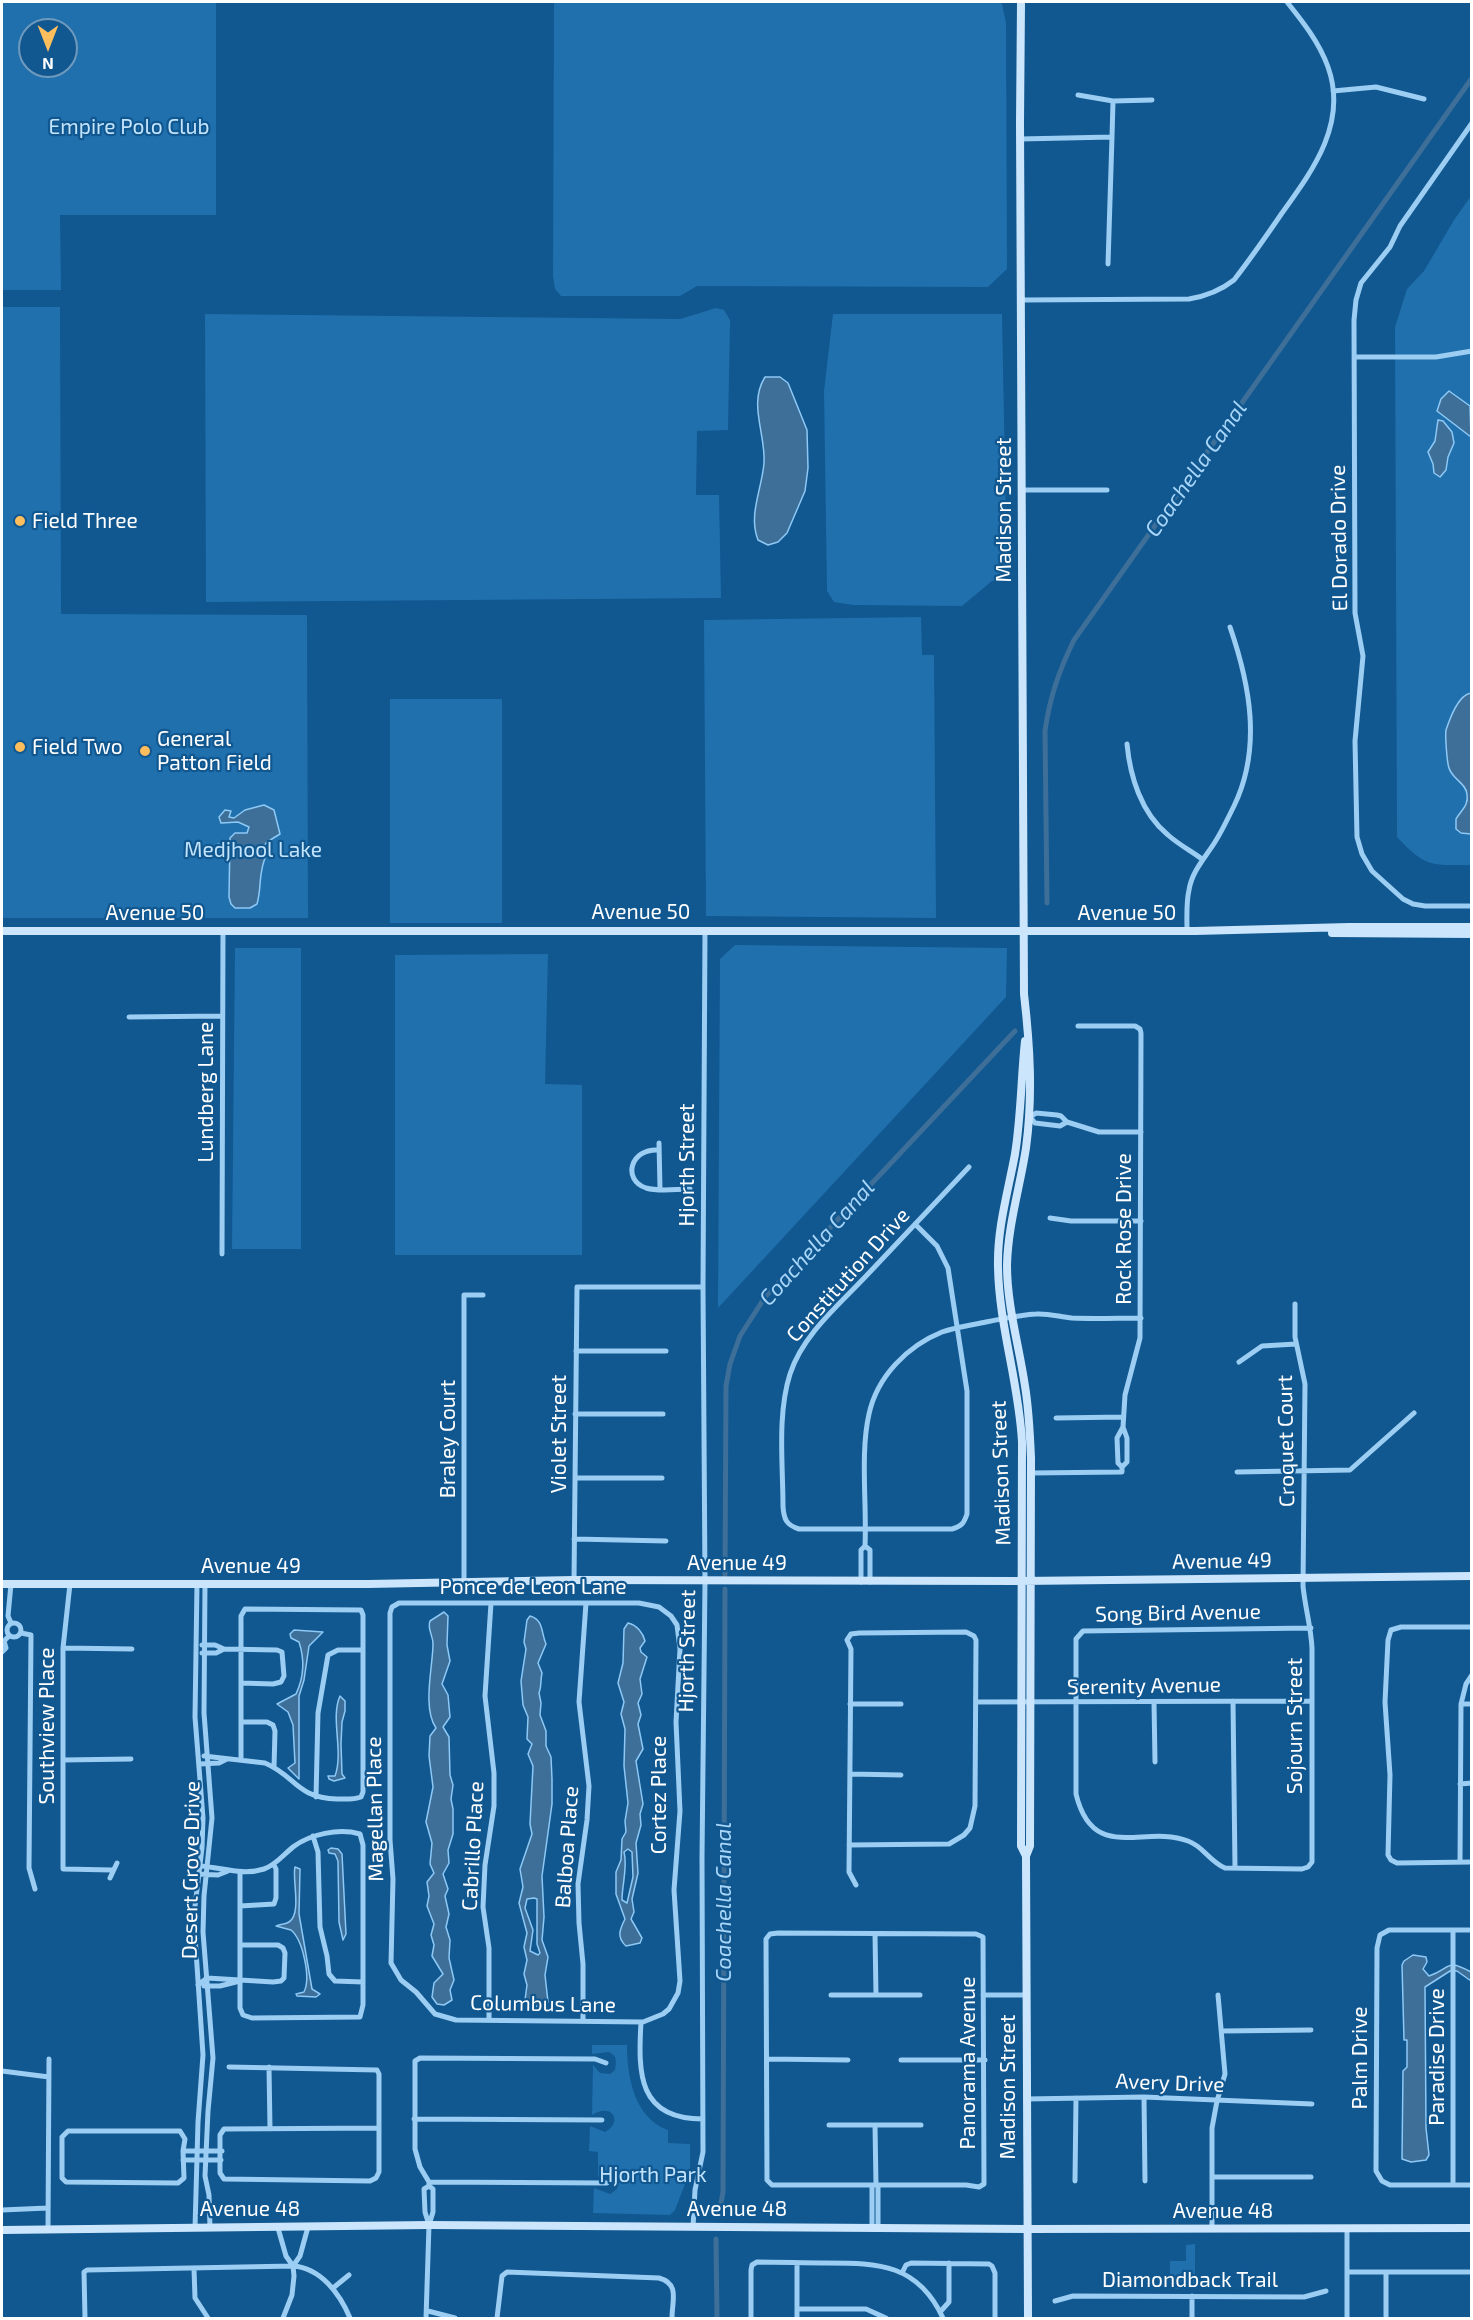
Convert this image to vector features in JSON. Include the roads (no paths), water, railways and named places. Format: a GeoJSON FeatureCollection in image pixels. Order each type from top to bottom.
{"type":"FeatureCollection","features":[{"type":"Feature","properties":{"kind":"main road","name":"Madison Street"},"geometry":{"type":"LineString","coordinates":[[1007,1318],[1008,1249],[1030,1118],[1031,1073],[1024,994],[1021,2]]}},
{"type":"Feature","properties":{"kind":"main road","name":"Avenue 50"},"geometry":{"type":"LineString","coordinates":[[1280,930],[1349,927],[1472,927]]}},
{"type":"Feature","properties":{"kind":"main road","name":"Avenue 50"},"geometry":{"type":"LineString","coordinates":[[2,931],[1280,930],[1472,933]]}},
{"type":"Feature","properties":{"kind":"main road","name":"Madison Street"},"geometry":{"type":"LineString","coordinates":[[1028,1019],[1015,1154],[998,1242],[999,1288],[1027,1402],[1031,1581],[1030,1846],[1026,1856],[1028,2319]]}},
{"type":"Feature","properties":{"kind":"main road","name":"Madison Street"},"geometry":{"type":"LineString","coordinates":[[1026,1856],[1021,1846],[1021,1581],[1027,1473]]}},
{"type":"Feature","properties":{"kind":"main road","name":"Avenue 49"},"geometry":{"type":"LineString","coordinates":[[2,1584],[574,1580],[1031,1581],[1472,1576]]}},
{"type":"Feature","properties":{"kind":"main road","name":"Avenue 48"},"geometry":{"type":"LineString","coordinates":[[2,2230],[429,2225],[1027,2229],[1472,2228]]}},
{"type":"Feature","properties":{"kind":"street"},"geometry":{"type":"LineString","coordinates":[[1022,300],[1189,299],[1204,297],[1221,290],[1234,280],[1314,169],[1326,145],[1332,122],[1333,92],[1328,69],[1319,47],[1287,2]]}},
{"type":"Feature","properties":{"kind":"street"},"geometry":{"type":"LineString","coordinates":[[1333,92],[1376,87],[1424,99]]}},
{"type":"Feature","properties":{"kind":"street"},"geometry":{"type":"LineString","coordinates":[[1078,95],[1113,101],[1152,100]]}},
{"type":"Feature","properties":{"kind":"street"},"geometry":{"type":"LineString","coordinates":[[1108,264],[1113,101]]}},
{"type":"Feature","properties":{"kind":"street","name":"El Dorado Drive"},"geometry":{"type":"LineString","coordinates":[[1472,123],[1400,226],[1390,248],[1361,283],[1354,320],[1356,357],[1355,613],[1363,656],[1355,741],[1357,837],[1362,854],[1372,872],[1403,899],[1425,906],[1472,906]]}},
{"type":"Feature","properties":{"kind":"street"},"geometry":{"type":"LineString","coordinates":[[1020,140],[1112,137]]}},
{"type":"Feature","properties":{"kind":"street"},"geometry":{"type":"LineString","coordinates":[[1356,357],[1444,357],[1472,351]]}},
{"type":"Feature","properties":{"kind":"street"},"geometry":{"type":"LineString","coordinates":[[1022,490],[1107,490]]}},
{"type":"Feature","properties":{"kind":"street"},"geometry":{"type":"LineString","coordinates":[[1187,931],[1189,889],[1202,859],[1215,843],[1235,803],[1247,763],[1250,740],[1248,686],[1230,627]]}},
{"type":"Feature","properties":{"kind":"street"},"geometry":{"type":"LineString","coordinates":[[1127,744],[1130,770],[1151,815],[1166,834],[1202,859]]}},
{"type":"Feature","properties":{"kind":"street","name":"Lundberg Lane"},"geometry":{"type":"LineString","coordinates":[[222,1254],[223,930]]}},
{"type":"Feature","properties":{"kind":"street","name":"Hjorth Street"},"geometry":{"type":"LineString","coordinates":[[693,2227],[695,2190],[703,2152],[705,930]]}},
{"type":"Feature","properties":{"kind":"street"},"geometry":{"type":"LineString","coordinates":[[129,1017],[222,1016]]}},
{"type":"Feature","properties":{"kind":"street","name":"Rock Rose Drive"},"geometry":{"type":"LineString","coordinates":[[1078,1026],[1135,1026],[1142,1033],[1140,1338],[1125,1395],[1123,1427],[1127,1438],[1127,1462],[1122,1470],[1118,1463],[1117,1438],[1123,1427]]}},
{"type":"Feature","properties":{"kind":"street"},"geometry":{"type":"LineString","coordinates":[[1067,1122],[1060,1126],[1035,1124],[1030,1118],[1036,1113],[1048,1114],[1061,1116],[1067,1122],[1099,1132],[1141,1132]]}},
{"type":"Feature","properties":{"kind":"street"},"geometry":{"type":"LineString","coordinates":[[1047,1124],[1048,1114]]}},
{"type":"Feature","properties":{"kind":"street"},"geometry":{"type":"LineString","coordinates":[[660,1189],[659,1147],[638,1155],[633,1163],[634,1178],[648,1189],[660,1189],[690,1189]]}},
{"type":"Feature","properties":{"kind":"street","name":"Constitution Drive"},"geometry":{"type":"LineString","coordinates":[[866,1528],[799,1529],[790,1526],[785,1521],[783,1410],[789,1376],[797,1354],[826,1318],[969,1167]]}},
{"type":"Feature","properties":{"kind":"street"},"geometry":{"type":"LineString","coordinates":[[1050,1218],[1071,1221],[1141,1221]]}},
{"type":"Feature","properties":{"kind":"street"},"geometry":{"type":"LineString","coordinates":[[866,1528],[952,1529],[964,1522],[967,1514],[967,1391],[948,1268],[936,1246],[915,1224]]}},
{"type":"Feature","properties":{"kind":"street","name":"Violet Street"},"geometry":{"type":"LineString","coordinates":[[574,1580],[577,1287],[703,1287]]}},
{"type":"Feature","properties":{"kind":"street","name":"Braley Court"},"geometry":{"type":"LineString","coordinates":[[464,1582],[464,1295],[483,1295]]}},
{"type":"Feature","properties":{"kind":"street","name":"Croquet Court"},"geometry":{"type":"LineString","coordinates":[[1295,1304],[1296,1344],[1305,1384],[1304,1578]]}},
{"type":"Feature","properties":{"kind":"street"},"geometry":{"type":"LineString","coordinates":[[865,1581],[861,1550],[865,1546],[866,1432],[869,1412],[877,1391],[892,1368],[906,1353],[922,1341],[944,1332],[1007,1318],[1038,1314],[1073,1318],[1140,1318]]}},
{"type":"Feature","properties":{"kind":"street"},"geometry":{"type":"LineString","coordinates":[[1239,1362],[1262,1346],[1296,1344]]}},
{"type":"Feature","properties":{"kind":"street"},"geometry":{"type":"LineString","coordinates":[[576,1352],[666,1351]]}},
{"type":"Feature","properties":{"kind":"street"},"geometry":{"type":"LineString","coordinates":[[1237,1472],[1350,1470],[1414,1413]]}},
{"type":"Feature","properties":{"kind":"street"},"geometry":{"type":"LineString","coordinates":[[576,1414],[663,1414]]}},
{"type":"Feature","properties":{"kind":"street"},"geometry":{"type":"LineString","coordinates":[[1056,1418],[1123,1417]]}},
{"type":"Feature","properties":{"kind":"street"},"geometry":{"type":"LineString","coordinates":[[1027,1473],[1122,1470]]}},
{"type":"Feature","properties":{"kind":"street"},"geometry":{"type":"LineString","coordinates":[[575,1478],[662,1478]]}},
{"type":"Feature","properties":{"kind":"street"},"geometry":{"type":"LineString","coordinates":[[574,1539],[666,1540]]}},
{"type":"Feature","properties":{"kind":"street"},"geometry":{"type":"LineString","coordinates":[[865,1546],[870,1550],[865,1581]]}},
{"type":"Feature","properties":{"kind":"street"},"geometry":{"type":"LineString","coordinates":[[861,1562],[870,1561]]}},
{"type":"Feature","properties":{"kind":"street","name":"Sojourn Street"},"geometry":{"type":"LineString","coordinates":[[1235,1868],[1302,1869],[1308,1867],[1312,1862],[1311,1628],[1305,1606],[1304,1578]]}},
{"type":"Feature","properties":{"kind":"street"},"geometry":{"type":"LineString","coordinates":[[2,1652],[6,1648],[11,1584]]}},
{"type":"Feature","properties":{"kind":"street","name":"Southview Place"},"geometry":{"type":"LineString","coordinates":[[70,1584],[63,1648],[63,1869],[112,1870]]}},
{"type":"Feature","properties":{"kind":"street","name":"Desert Grove Drive"},"geometry":{"type":"LineString","coordinates":[[195,2228],[203,2034],[195,1936],[203,1818],[195,1717],[201,1584]]}},
{"type":"Feature","properties":{"kind":"street","name":"Desert Grove Drive"},"geometry":{"type":"LineString","coordinates":[[201,1584],[205,1645],[204,1713],[212,1818],[203,1932],[213,2058],[206,2151],[210,2228]]}},
{"type":"Feature","properties":{"kind":"street","name":"Ponce de Leon Lane"},"geometry":{"type":"LineString","coordinates":[[392,1607],[399,1603],[646,1604],[664,1609],[671,1616]]}},
{"type":"Feature","properties":{"kind":"street","name":"Cabrillo Place"},"geometry":{"type":"LineString","coordinates":[[489,2020],[489,1948],[483,1906],[485,1865],[494,1806],[494,1773],[485,1696],[491,1603]]}},
{"type":"Feature","properties":{"kind":"street","name":"Balboa Place"},"geometry":{"type":"LineString","coordinates":[[583,2021],[583,1964],[578,1884],[590,1786],[579,1702],[586,1603]]}},
{"type":"Feature","properties":{"kind":"street","name":"Magellan Place"},"geometry":{"type":"LineString","coordinates":[[392,1607],[390,1613],[390,1840],[393,1879],[391,1963],[401,1980],[422,1999]]}},
{"type":"Feature","properties":{"kind":"street"},"geometry":{"type":"LineString","coordinates":[[199,1756],[258,1761],[274,1767],[298,1788],[316,1797],[352,1799],[361,1797],[363,1792],[363,1615],[361,1610],[244,1609],[241,1616],[240,1649],[241,1759]]}},
{"type":"Feature","properties":{"kind":"street","name":"Cortez Place"},"geometry":{"type":"LineString","coordinates":[[669,2009],[678,1993],[680,1981],[674,1890],[680,1811],[676,1722],[680,1648],[677,1625],[671,1616]]}},
{"type":"Feature","properties":{"kind":"street"},"geometry":{"type":"LineString","coordinates":[[2,1623],[19,1625],[21,1633]]}},
{"type":"Feature","properties":{"kind":"street"},"geometry":{"type":"LineString","coordinates":[[1472,1627],[1401,1627],[1391,1630],[1388,1635],[1385,1702],[1390,1774],[1387,1847],[1391,1860],[1397,1863],[1472,1862]]}},
{"type":"Feature","properties":{"kind":"street","name":"Song Bird Avenue"},"geometry":{"type":"LineString","coordinates":[[1235,1868],[1225,1868],[1215,1864],[1189,1841],[1177,1838],[1117,1838],[1105,1834],[1090,1824],[1079,1805],[1076,1794],[1076,1639],[1083,1631],[1311,1628]]}},
{"type":"Feature","properties":{"kind":"street"},"geometry":{"type":"LineString","coordinates":[[849,1845],[949,1844],[964,1835],[970,1828],[975,1806],[976,1640],[974,1636],[966,1632],[851,1634],[847,1640],[851,1649],[850,1704],[850,1774],[849,1845],[849,1872],[856,1885]]}},
{"type":"Feature","properties":{"kind":"street"},"geometry":{"type":"LineString","coordinates":[[5,1639],[14,1638],[21,1633],[31,1635],[29,1868],[35,1889]]}},
{"type":"Feature","properties":{"kind":"street"},"geometry":{"type":"LineString","coordinates":[[197,1645],[282,1652],[284,1676],[278,1683],[241,1683]]}},
{"type":"Feature","properties":{"kind":"street"},"geometry":{"type":"LineString","coordinates":[[63,1648],[132,1649]]}},
{"type":"Feature","properties":{"kind":"street"},"geometry":{"type":"LineString","coordinates":[[197,1653],[216,1653],[224,1649]]}},
{"type":"Feature","properties":{"kind":"street"},"geometry":{"type":"LineString","coordinates":[[316,1797],[318,1713],[328,1655],[338,1650],[363,1650]]}},
{"type":"Feature","properties":{"kind":"street"},"geometry":{"type":"LineString","coordinates":[[1460,1862],[1461,1704],[1463,1691],[1472,1675]]}},
{"type":"Feature","properties":{"kind":"street"},"geometry":{"type":"LineString","coordinates":[[1233,1701],[1235,1868]]}},
{"type":"Feature","properties":{"kind":"street","name":"Serenity Avenue"},"geometry":{"type":"LineString","coordinates":[[976,1702],[1312,1701]]}},
{"type":"Feature","properties":{"kind":"street"},"geometry":{"type":"LineString","coordinates":[[1154,1702],[1155,1762]]}},
{"type":"Feature","properties":{"kind":"street"},"geometry":{"type":"LineString","coordinates":[[850,1704],[901,1704]]}},
{"type":"Feature","properties":{"kind":"street"},"geometry":{"type":"LineString","coordinates":[[1461,1704],[1472,1704]]}},
{"type":"Feature","properties":{"kind":"street"},"geometry":{"type":"LineString","coordinates":[[241,1722],[267,1722],[273,1725],[275,1731],[274,1767]]}},
{"type":"Feature","properties":{"kind":"street"},"geometry":{"type":"LineString","coordinates":[[63,1760],[131,1759]]}},
{"type":"Feature","properties":{"kind":"street"},"geometry":{"type":"LineString","coordinates":[[200,1764],[219,1763],[226,1759]]}},
{"type":"Feature","properties":{"kind":"street"},"geometry":{"type":"LineString","coordinates":[[850,1774],[901,1774]]}},
{"type":"Feature","properties":{"kind":"street"},"geometry":{"type":"LineString","coordinates":[[1460,1784],[1472,1784]]}},
{"type":"Feature","properties":{"kind":"street"},"geometry":{"type":"LineString","coordinates":[[199,1866],[240,1872],[262,1870],[274,1865],[294,1846],[313,1836],[326,1833],[360,1834],[363,1845],[363,2010],[360,2017],[247,2017],[241,2012],[240,1872]]}},
{"type":"Feature","properties":{"kind":"street"},"geometry":{"type":"LineString","coordinates":[[313,1836],[318,1852],[320,1927],[329,1974],[335,1981],[363,1982]]}},
{"type":"Feature","properties":{"kind":"street"},"geometry":{"type":"LineString","coordinates":[[110,1878],[117,1863]]}},
{"type":"Feature","properties":{"kind":"street"},"geometry":{"type":"LineString","coordinates":[[240,1906],[274,1904],[276,1869],[274,1865]]}},
{"type":"Feature","properties":{"kind":"street"},"geometry":{"type":"LineString","coordinates":[[198,1874],[218,1875],[228,1871]]}},
{"type":"Feature","properties":{"kind":"street","name":"Palm Drive"},"geometry":{"type":"LineString","coordinates":[[1472,1930],[1389,1930],[1380,1935],[1377,1942],[1376,2171],[1385,2184],[1472,2185]]}},
{"type":"Feature","properties":{"kind":"street","name":"Paradise Drive"},"geometry":{"type":"LineString","coordinates":[[1453,1930],[1453,2185]]}},
{"type":"Feature","properties":{"kind":"street"},"geometry":{"type":"LineString","coordinates":[[875,2185],[772,2185],[768,2180],[766,2175],[766,1938],[770,1934],[778,1933],[875,1934],[876,1995]]}},
{"type":"Feature","properties":{"kind":"street","name":"Panorama Avenue"},"geometry":{"type":"LineString","coordinates":[[875,1934],[976,1934],[983,1936],[985,2060],[984,2184],[979,2187],[875,2185]]}},
{"type":"Feature","properties":{"kind":"street"},"geometry":{"type":"LineString","coordinates":[[198,1985],[207,1978],[281,1981],[284,1978],[285,1953],[283,1948],[278,1945],[240,1945]]}},
{"type":"Feature","properties":{"kind":"street"},"geometry":{"type":"LineString","coordinates":[[198,1985],[220,1986],[241,1981]]}},
{"type":"Feature","properties":{"kind":"street"},"geometry":{"type":"LineString","coordinates":[[831,1995],[920,1995]]}},
{"type":"Feature","properties":{"kind":"street"},"geometry":{"type":"LineString","coordinates":[[984,1995],[1026,1995]]}},
{"type":"Feature","properties":{"kind":"street"},"geometry":{"type":"LineString","coordinates":[[1212,2229],[1212,2128],[1225,2074],[1218,1995]]}},
{"type":"Feature","properties":{"kind":"street","name":"Columbus Lane"},"geometry":{"type":"LineString","coordinates":[[422,1999],[427,2008],[443,2018],[456,2020],[641,2022],[663,2014],[669,2009]]}},
{"type":"Feature","properties":{"kind":"street"},"geometry":{"type":"LineString","coordinates":[[641,2022],[640,2069],[650,2096],[658,2107],[669,2115],[682,2119],[703,2120]]}},
{"type":"Feature","properties":{"kind":"street"},"geometry":{"type":"LineString","coordinates":[[1222,2031],[1311,2030]]}},
{"type":"Feature","properties":{"kind":"street"},"geometry":{"type":"LineString","coordinates":[[426,2319],[429,2225],[433,2212],[433,2189],[420,2167],[415,2149],[416,2061],[420,2058],[595,2059],[606,2063]]}},
{"type":"Feature","properties":{"kind":"street"},"geometry":{"type":"LineString","coordinates":[[48,2230],[49,2059]]}},
{"type":"Feature","properties":{"kind":"street"},"geometry":{"type":"LineString","coordinates":[[767,2059],[848,2060]]}},
{"type":"Feature","properties":{"kind":"street"},"geometry":{"type":"LineString","coordinates":[[901,2060],[985,2060]]}},
{"type":"Feature","properties":{"kind":"street"},"geometry":{"type":"LineString","coordinates":[[229,2067],[375,2068],[379,2074],[380,2172],[370,2181],[228,2180],[221,2176],[220,2133],[224,2129],[379,2128]]}},
{"type":"Feature","properties":{"kind":"street"},"geometry":{"type":"LineString","coordinates":[[269,2067],[270,2129]]}},
{"type":"Feature","properties":{"kind":"street"},"geometry":{"type":"LineString","coordinates":[[2,2071],[50,2077]]}},
{"type":"Feature","properties":{"kind":"street"},"geometry":{"type":"LineString","coordinates":[[1144,2097],[1144,2181]]}},
{"type":"Feature","properties":{"kind":"street","name":"Avery Drive"},"geometry":{"type":"LineString","coordinates":[[1026,2099],[1144,2097],[1312,2104]]}},
{"type":"Feature","properties":{"kind":"street"},"geometry":{"type":"LineString","coordinates":[[1075,2181],[1076,2098]]}},
{"type":"Feature","properties":{"kind":"street"},"geometry":{"type":"LineString","coordinates":[[414,2119],[602,2120]]}},
{"type":"Feature","properties":{"kind":"street"},"geometry":{"type":"LineString","coordinates":[[830,2125],[921,2125]]}},
{"type":"Feature","properties":{"kind":"street"},"geometry":{"type":"LineString","coordinates":[[875,2125],[875,2228]]}},
{"type":"Feature","properties":{"kind":"street"},"geometry":{"type":"LineString","coordinates":[[68,2131],[180,2131],[185,2139],[183,2160],[185,2176],[178,2183],[69,2182],[62,2178],[62,2137],[68,2131]]}},
{"type":"Feature","properties":{"kind":"street"},"geometry":{"type":"LineString","coordinates":[[183,2151],[222,2151]]}},
{"type":"Feature","properties":{"kind":"street"},"geometry":{"type":"LineString","coordinates":[[183,2160],[222,2160]]}},
{"type":"Feature","properties":{"kind":"street"},"geometry":{"type":"LineString","coordinates":[[197,2176],[206,2176]]}},
{"type":"Feature","properties":{"kind":"street"},"geometry":{"type":"LineString","coordinates":[[1213,2177],[1311,2177]]}},
{"type":"Feature","properties":{"kind":"street"},"geometry":{"type":"LineString","coordinates":[[429,2184],[607,2183]]}},
{"type":"Feature","properties":{"kind":"street"},"geometry":{"type":"LineString","coordinates":[[2,2210],[48,2208]]}},
{"type":"Feature","properties":{"kind":"street"},"geometry":{"type":"LineString","coordinates":[[283,2319],[292,2295],[293,2266],[300,2256],[308,2227]]}},
{"type":"Feature","properties":{"kind":"street"},"geometry":{"type":"LineString","coordinates":[[278,2228],[286,2256],[293,2266]]}},
{"type":"Feature","properties":{"kind":"street"},"geometry":{"type":"LineString","coordinates":[[1347,2229],[1347,2319]]}},
{"type":"Feature","properties":{"kind":"street"},"geometry":{"type":"LineString","coordinates":[[751,2319],[751,2270],[752,2265],[758,2262],[871,2263],[902,2273],[925,2292],[943,2319]]}},
{"type":"Feature","properties":{"kind":"street"},"geometry":{"type":"LineString","coordinates":[[797,2263],[797,2319]]}},
{"type":"Feature","properties":{"kind":"street"},"geometry":{"type":"LineString","coordinates":[[902,2273],[906,2265],[911,2263],[992,2266],[995,2273],[995,2319]]}},
{"type":"Feature","properties":{"kind":"street"},"geometry":{"type":"LineString","coordinates":[[940,2312],[949,2302],[949,2263]]}},
{"type":"Feature","properties":{"kind":"street"},"geometry":{"type":"LineString","coordinates":[[86,2319],[84,2272],[91,2269],[293,2266],[300,2266],[321,2277],[333,2288],[350,2319]]}},
{"type":"Feature","properties":{"kind":"street"},"geometry":{"type":"LineString","coordinates":[[194,2269],[195,2298],[208,2319]]}},
{"type":"Feature","properties":{"kind":"street"},"geometry":{"type":"LineString","coordinates":[[497,2319],[502,2276],[507,2272],[513,2272],[625,2275],[669,2281],[674,2291],[672,2319]]}},
{"type":"Feature","properties":{"kind":"street"},"geometry":{"type":"LineString","coordinates":[[1347,2272],[1472,2272]]}},
{"type":"Feature","properties":{"kind":"street"},"geometry":{"type":"LineString","coordinates":[[1386,2272],[1386,2319]]}},
{"type":"Feature","properties":{"kind":"street"},"geometry":{"type":"LineString","coordinates":[[333,2288],[350,2276]]}},
{"type":"Feature","properties":{"kind":"street","name":"Diamondback Trail"},"geometry":{"type":"LineString","coordinates":[[1055,2301],[1073,2296],[1304,2296],[1326,2291]]}},
{"type":"Feature","properties":{"kind":"street"},"geometry":{"type":"LineString","coordinates":[[1192,2296],[1192,2319]]}},
{"type":"Feature","properties":{"kind":"street"},"geometry":{"type":"LineString","coordinates":[[797,2309],[866,2309],[886,2319]]}},
{"type":"Feature","properties":{"kind":"street"},"geometry":{"type":"LineString","coordinates":[[428,2311],[453,2318]]}},
{"type":"Feature","properties":{"kind":"waterway","name":"Coachella Canal"},"geometry":{"type":"LineString","coordinates":[[1047,903],[1045,731],[1056,684],[1074,640],[1472,78]]}},
{"type":"Feature","properties":{"kind":"waterway"},"geometry":{"type":"LineString","coordinates":[[218,844],[230,846]]}},
{"type":"Feature","properties":{"kind":"waterway","name":"Coachella Canal"},"geometry":{"type":"LineString","coordinates":[[725,1575],[726,1386],[730,1364],[740,1336],[765,1297],[1015,1031]]}},
{"type":"Feature","properties":{"kind":"waterway","name":"Coachella Canal"},"geometry":{"type":"LineString","coordinates":[[719,2214],[723,2192],[725,1589]]}},
{"type":"Feature","properties":{"kind":"waterway","name":"Coachella Canal"},"geometry":{"type":"LineString","coordinates":[[716,2239],[717,2318]]}},
{"type":"Feature","properties":{"kind":"place","name":"Field Three"},"geometry":{"type":"Point","coordinates":[20,521]}},
{"type":"Feature","properties":{"kind":"place","name":"Field Two"},"geometry":{"type":"Point","coordinates":[20,747]}},
{"type":"Feature","properties":{"kind":"place","name":"General Patton Field"},"geometry":{"type":"Point","coordinates":[145,751]}},
{"type":"Feature","properties":{"kind":"park label","name":"Empire Polo Club"},"geometry":{"type":"Point","coordinates":[129,127]}},
{"type":"Feature","properties":{"kind":"park label","name":"Medjhool Lake"},"geometry":{"type":"Point","coordinates":[253,850]}},
{"type":"Feature","properties":{"kind":"park label","name":"Hjorth Park"},"geometry":{"type":"Point","coordinates":[653,2175]}}]}
